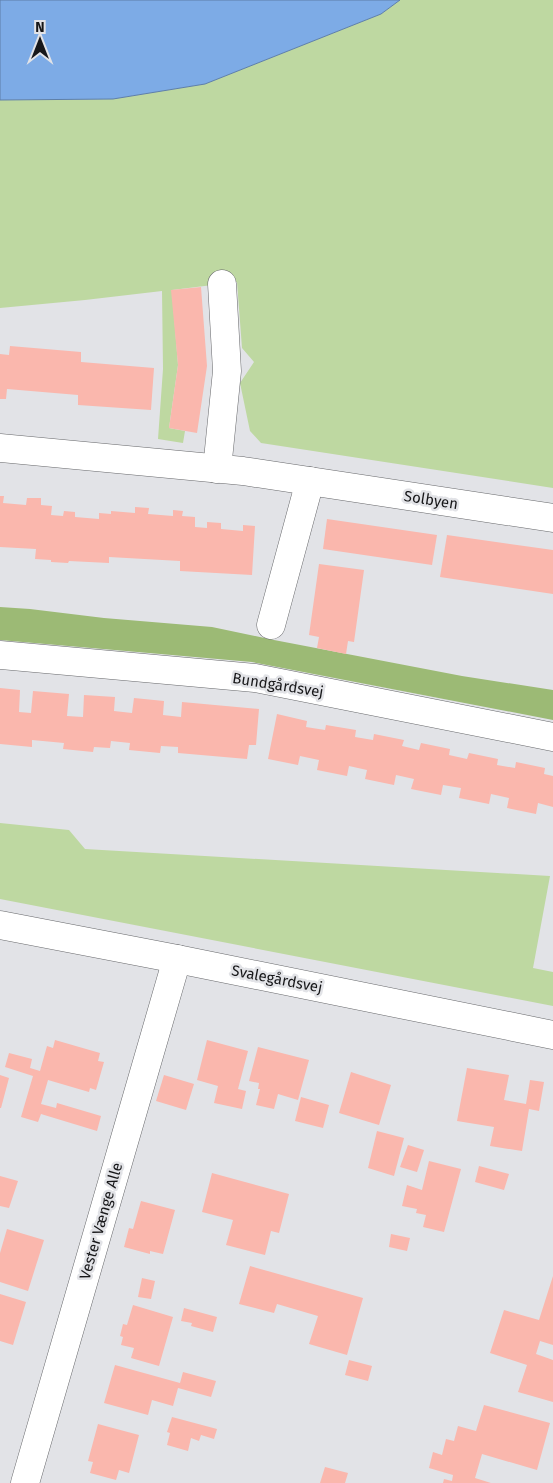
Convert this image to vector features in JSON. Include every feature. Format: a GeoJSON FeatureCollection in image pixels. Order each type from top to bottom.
{"type":"FeatureCollection","features":[{"type":"Feature","properties":{"kind":"street"},"geometry":{"type":"LineString","coordinates":[[217,469],[227,371],[222,284]]}},
{"type":"Feature","properties":{"kind":"street","name":"Solbyen"},"geometry":{"type":"LineString","coordinates":[[0,448],[217,469],[310,481],[553,518]]}},
{"type":"Feature","properties":{"kind":"street"},"geometry":{"type":"LineString","coordinates":[[271,625],[310,481]]}},
{"type":"Feature","properties":{"kind":"street","name":"Bundgårdsvej"},"geometry":{"type":"LineString","coordinates":[[0,655],[255,678],[553,737]]}},
{"type":"Feature","properties":{"kind":"street","name":"Svalegårdsvej"},"geometry":{"type":"LineString","coordinates":[[0,925],[553,1035]]}},
{"type":"Feature","properties":{"kind":"street","name":"Vester Vænge Alle"},"geometry":{"type":"LineString","coordinates":[[26,1483],[177,959]]}},
{"type":"Feature","properties":{"kind":"green space"},"geometry":{"type":"Polygon","coordinates":[[[400,0],[553,0],[553,488],[261,443],[250,431],[240,383],[254,362],[242,348],[237,282],[172,290],[178,365],[169,428],[185,431],[183,443],[158,439],[163,369],[162,291],[0,308],[0,100],[113,99],[205,84],[381,14],[400,0]]]}},
{"type":"Feature","properties":{"kind":"green space"},"geometry":{"type":"Polygon","coordinates":[[[0,607],[212,627],[462,676],[553,690],[553,720],[252,662],[0,640],[0,607]]]}},
{"type":"Feature","properties":{"kind":"green space"},"geometry":{"type":"Polygon","coordinates":[[[0,823],[69,830],[85,849],[550,876],[533,968],[553,972],[553,1006],[0,899],[0,823]]]}},
{"type":"Feature","properties":{"kind":"water"},"geometry":{"type":"Polygon","coordinates":[[[0,0],[400,0],[381,14],[205,84],[113,99],[0,100],[0,0]]]}},
{"type":"Feature","properties":{"kind":"building"},"geometry":{"type":"Polygon","coordinates":[[[201,287],[207,366],[197,433],[169,428],[178,365],[171,290],[201,287]]]}},
{"type":"Feature","properties":{"kind":"building"},"geometry":{"type":"Polygon","coordinates":[[[10,346],[81,352],[81,362],[154,368],[151,410],[78,405],[78,395],[7,389],[6,399],[0,399],[0,354],[9,355],[10,346]]]}},
{"type":"Feature","properties":{"kind":"building"},"geometry":{"type":"Polygon","coordinates":[[[0,496],[4,496],[3,503],[26,505],[27,498],[41,498],[41,505],[52,506],[51,515],[63,516],[64,511],[75,512],[75,517],[99,519],[99,513],[111,514],[111,511],[135,513],[135,507],[149,508],[148,514],[173,516],[173,510],[183,511],[182,516],[195,517],[195,527],[207,528],[207,522],[221,523],[221,529],[243,531],[243,525],[255,526],[252,575],[180,571],[180,561],[109,557],[109,563],[69,561],[68,563],[35,559],[36,549],[0,547],[0,496]]]}},
{"type":"Feature","properties":{"kind":"building"},"geometry":{"type":"Polygon","coordinates":[[[327,519],[437,535],[432,565],[323,549],[327,519]]]}},
{"type":"Feature","properties":{"kind":"building"},"geometry":{"type":"Polygon","coordinates":[[[447,535],[553,550],[553,594],[440,577],[447,535]]]}},
{"type":"Feature","properties":{"kind":"building"},"geometry":{"type":"Polygon","coordinates":[[[319,564],[364,570],[354,642],[348,641],[346,654],[317,648],[319,637],[309,635],[319,564]]]}},
{"type":"Feature","properties":{"kind":"building"},"geometry":{"type":"Polygon","coordinates":[[[0,688],[20,690],[19,712],[31,713],[33,691],[69,694],[67,716],[83,717],[84,695],[115,697],[114,711],[132,713],[134,698],[164,701],[163,715],[181,717],[182,702],[259,709],[256,745],[249,745],[247,759],[178,753],[178,747],[161,746],[160,753],[129,750],[130,743],[111,741],[110,748],[94,747],[93,752],[63,749],[64,743],[32,740],[32,747],[0,744],[0,688]]]}},
{"type":"Feature","properties":{"kind":"building"},"geometry":{"type":"Polygon","coordinates":[[[277,714],[307,721],[306,727],[325,730],[326,725],[356,730],[355,737],[373,740],[374,734],[404,740],[402,746],[419,750],[421,743],[450,749],[449,755],[467,759],[469,753],[498,759],[497,765],[515,768],[516,762],[545,768],[544,774],[553,776],[553,807],[538,803],[536,814],[507,808],[509,798],[491,794],[489,804],[459,798],[461,788],[443,785],[441,795],[411,789],[414,779],[396,775],[394,785],[365,779],[367,770],[349,766],[347,776],[317,770],[319,760],[300,756],[298,765],[268,759],[277,714]]]}},
{"type":"Feature","properties":{"kind":"building"},"geometry":{"type":"Polygon","coordinates":[[[55,1040],[100,1053],[98,1061],[104,1062],[96,1090],[90,1088],[89,1092],[48,1080],[41,1104],[56,1108],[57,1103],[101,1116],[97,1131],[41,1114],[38,1122],[21,1117],[33,1076],[5,1067],[9,1053],[32,1059],[30,1068],[40,1071],[47,1046],[53,1048],[55,1040]]]}},
{"type":"Feature","properties":{"kind":"building"},"geometry":{"type":"Polygon","coordinates":[[[207,1040],[248,1051],[238,1089],[246,1091],[242,1109],[214,1103],[218,1086],[197,1080],[207,1040]]]}},
{"type":"Feature","properties":{"kind":"building"},"geometry":{"type":"Polygon","coordinates":[[[258,1047],[309,1060],[298,1100],[278,1094],[274,1109],[256,1105],[260,1089],[258,1089],[259,1083],[249,1081],[258,1047]]]}},
{"type":"Feature","properties":{"kind":"building"},"geometry":{"type":"Polygon","coordinates":[[[467,1068],[509,1075],[504,1100],[526,1104],[530,1080],[544,1082],[539,1111],[529,1109],[522,1151],[490,1146],[494,1127],[457,1121],[467,1068]]]}},
{"type":"Feature","properties":{"kind":"building"},"geometry":{"type":"Polygon","coordinates":[[[351,1072],[391,1085],[379,1125],[339,1113],[351,1072]]]}},
{"type":"Feature","properties":{"kind":"building"},"geometry":{"type":"Polygon","coordinates":[[[0,1075],[9,1078],[1,1108],[0,1108],[0,1075]]]}},
{"type":"Feature","properties":{"kind":"building"},"geometry":{"type":"Polygon","coordinates":[[[164,1075],[194,1084],[186,1110],[156,1101],[164,1075]]]}},
{"type":"Feature","properties":{"kind":"building"},"geometry":{"type":"Polygon","coordinates":[[[301,1097],[329,1105],[323,1128],[295,1121],[301,1097]]]}},
{"type":"Feature","properties":{"kind":"building"},"geometry":{"type":"Polygon","coordinates":[[[377,1131],[404,1138],[394,1176],[368,1168],[377,1131]]]}},
{"type":"Feature","properties":{"kind":"building"},"geometry":{"type":"Polygon","coordinates":[[[408,1145],[424,1150],[417,1172],[400,1167],[408,1145]]]}},
{"type":"Feature","properties":{"kind":"building"},"geometry":{"type":"Polygon","coordinates":[[[429,1161],[461,1169],[444,1232],[423,1227],[426,1215],[416,1213],[417,1209],[402,1206],[407,1185],[422,1190],[429,1161]]]}},
{"type":"Feature","properties":{"kind":"building"},"geometry":{"type":"Polygon","coordinates":[[[479,1166],[509,1174],[504,1190],[475,1182],[479,1166]]]}},
{"type":"Feature","properties":{"kind":"building"},"geometry":{"type":"Polygon","coordinates":[[[212,1173],[289,1194],[279,1233],[271,1231],[265,1255],[226,1245],[233,1220],[202,1212],[212,1173]]]}},
{"type":"Feature","properties":{"kind":"building"},"geometry":{"type":"Polygon","coordinates":[[[0,1176],[18,1181],[9,1208],[0,1206],[0,1176]]]}},
{"type":"Feature","properties":{"kind":"building"},"geometry":{"type":"Polygon","coordinates":[[[141,1201],[175,1210],[163,1254],[150,1251],[150,1254],[124,1247],[129,1228],[133,1229],[141,1201]]]}},
{"type":"Feature","properties":{"kind":"building"},"geometry":{"type":"Polygon","coordinates":[[[7,1229],[44,1240],[28,1291],[0,1282],[0,1253],[7,1229]]]}},
{"type":"Feature","properties":{"kind":"building"},"geometry":{"type":"Polygon","coordinates":[[[391,1234],[410,1238],[407,1251],[389,1247],[391,1234]]]}},
{"type":"Feature","properties":{"kind":"building"},"geometry":{"type":"Polygon","coordinates":[[[250,1266],[363,1298],[347,1355],[309,1344],[318,1316],[277,1304],[274,1313],[239,1304],[250,1266]]]}},
{"type":"Feature","properties":{"kind":"building"},"geometry":{"type":"Polygon","coordinates":[[[553,1276],[553,1345],[540,1341],[536,1354],[553,1360],[553,1402],[518,1392],[527,1365],[490,1353],[504,1310],[539,1320],[553,1276]]]}},
{"type":"Feature","properties":{"kind":"building"},"geometry":{"type":"Polygon","coordinates":[[[142,1278],[155,1281],[151,1299],[138,1297],[142,1278]]]}},
{"type":"Feature","properties":{"kind":"building"},"geometry":{"type":"Polygon","coordinates":[[[0,1294],[26,1302],[13,1345],[0,1341],[0,1294]]]}},
{"type":"Feature","properties":{"kind":"building"},"geometry":{"type":"Polygon","coordinates":[[[133,1305],[173,1317],[159,1366],[131,1358],[134,1348],[121,1345],[123,1337],[120,1336],[123,1324],[127,1325],[133,1305]]]}},
{"type":"Feature","properties":{"kind":"building"},"geometry":{"type":"Polygon","coordinates":[[[184,1308],[217,1317],[213,1332],[191,1326],[192,1323],[181,1321],[184,1308]]]}},
{"type":"Feature","properties":{"kind":"building"},"geometry":{"type":"Polygon","coordinates":[[[349,1360],[372,1366],[368,1381],[345,1375],[349,1360]]]}},
{"type":"Feature","properties":{"kind":"building"},"geometry":{"type":"Polygon","coordinates":[[[115,1365],[180,1383],[183,1372],[216,1381],[211,1397],[178,1388],[173,1406],[152,1400],[148,1415],[104,1403],[115,1365]]]}},
{"type":"Feature","properties":{"kind":"building"},"geometry":{"type":"Polygon","coordinates":[[[484,1405],[550,1423],[537,1470],[482,1454],[475,1478],[491,1483],[443,1483],[444,1479],[452,1481],[453,1475],[429,1468],[433,1452],[442,1455],[446,1439],[454,1441],[458,1426],[476,1431],[484,1405]]]}},
{"type":"Feature","properties":{"kind":"building"},"geometry":{"type":"Polygon","coordinates":[[[172,1417],[217,1429],[214,1439],[201,1435],[199,1441],[191,1438],[188,1451],[167,1445],[170,1433],[167,1432],[172,1417]]]}},
{"type":"Feature","properties":{"kind":"building"},"geometry":{"type":"Polygon","coordinates":[[[98,1424],[139,1435],[129,1473],[119,1470],[116,1480],[90,1473],[93,1462],[88,1461],[98,1424]]]}},
{"type":"Feature","properties":{"kind":"building"},"geometry":{"type":"Polygon","coordinates":[[[325,1467],[348,1473],[345,1483],[320,1483],[325,1467]]]}}]}
